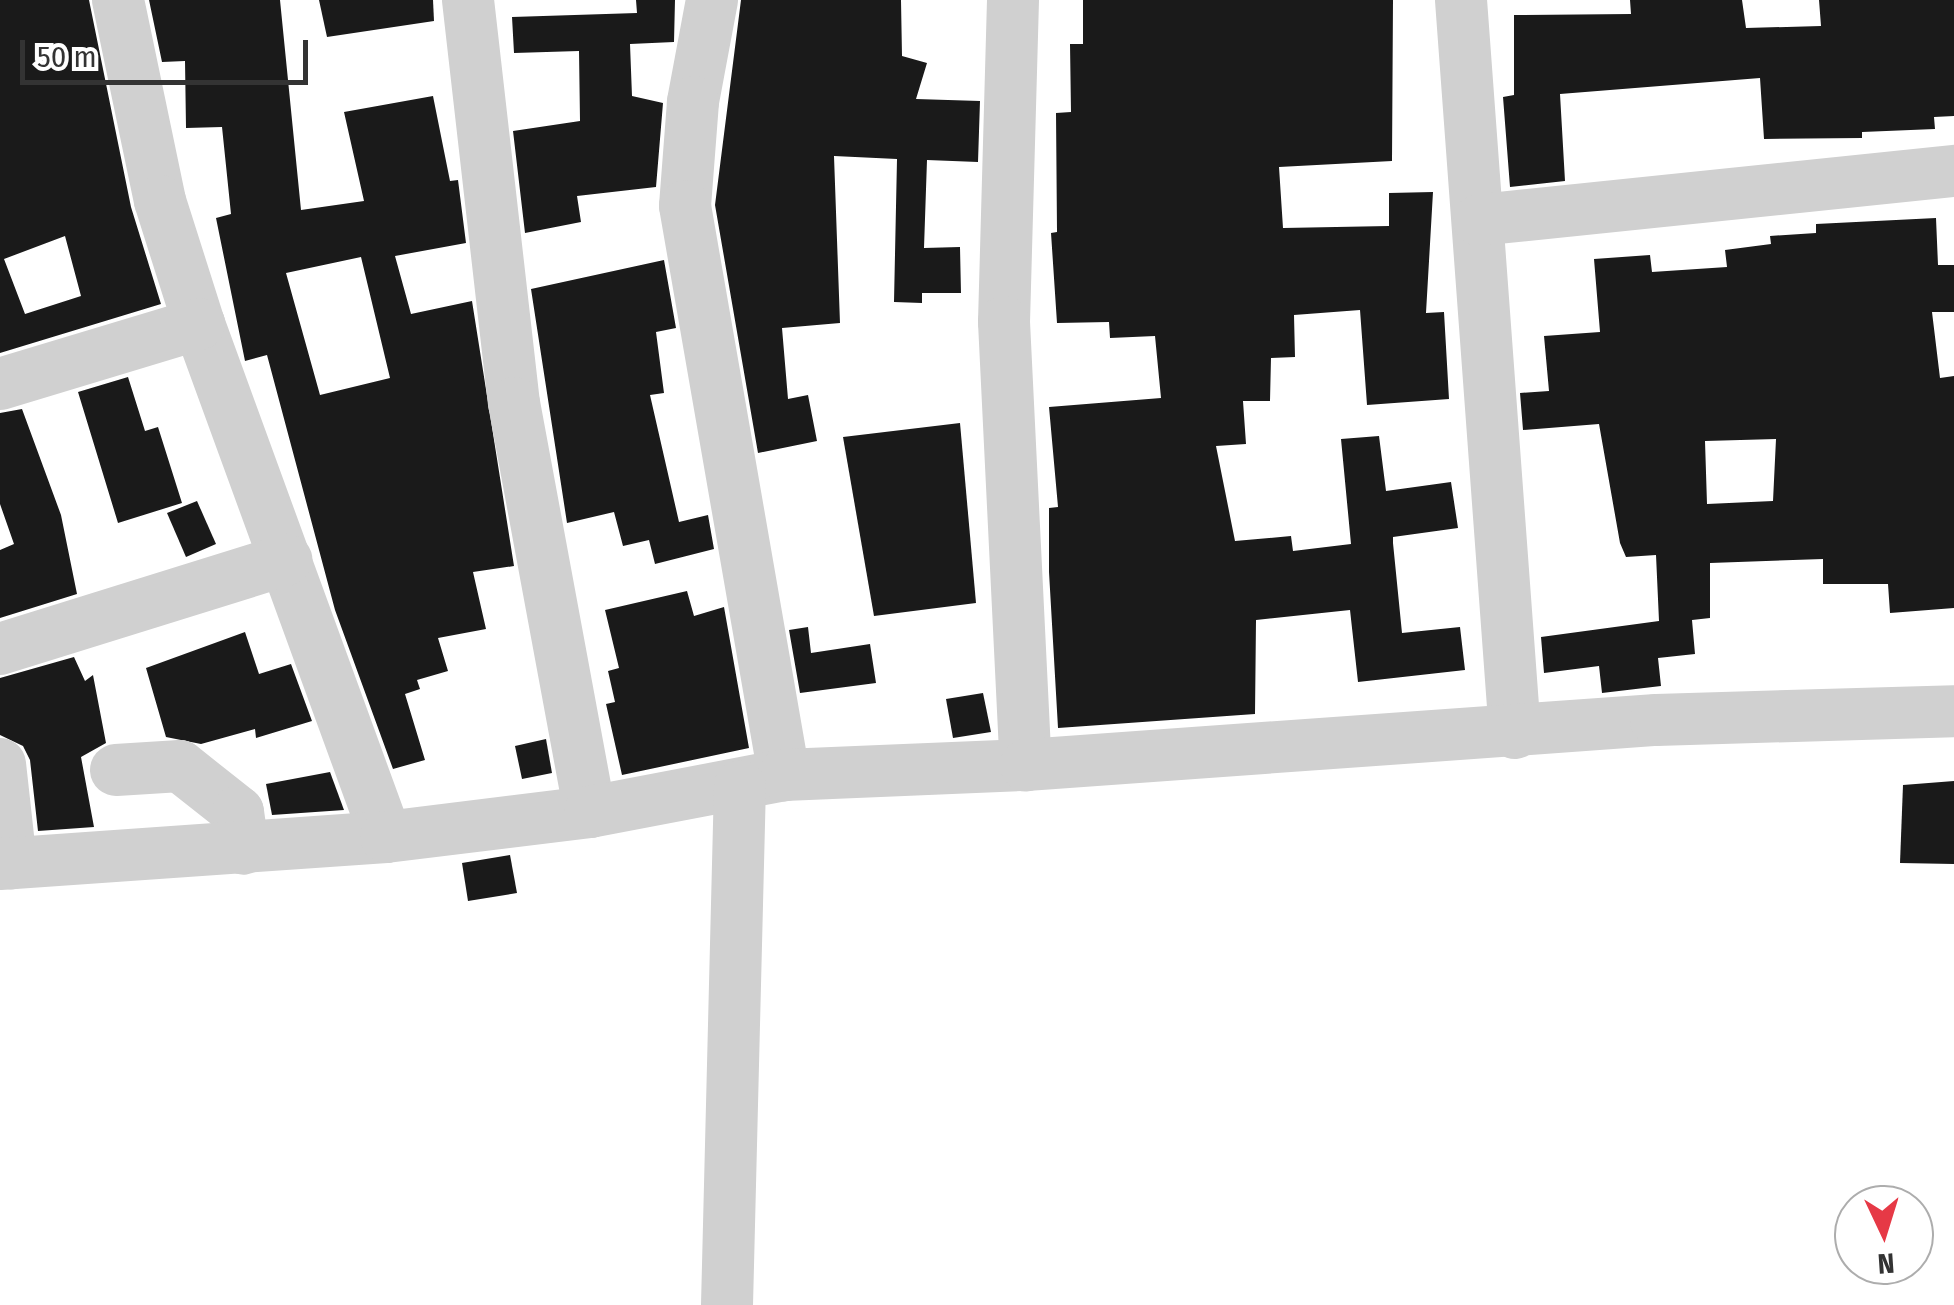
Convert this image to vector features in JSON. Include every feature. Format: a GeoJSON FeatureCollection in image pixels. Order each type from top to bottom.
{"type":"FeatureCollection","features":[{"type":"Feature","properties":{"kind":"street"},"geometry":{"type":"LineString","coordinates":[[118,0],[160,201],[199,324],[386,837]]}},
{"type":"Feature","properties":{"kind":"street"},"geometry":{"type":"LineString","coordinates":[[468,0],[514,403],[590,812]]}},
{"type":"Feature","properties":{"kind":"street"},"geometry":{"type":"LineString","coordinates":[[712,0],[693,102],[686,206],[762,781],[727,1305]]}},
{"type":"Feature","properties":{"kind":"street"},"geometry":{"type":"LineString","coordinates":[[1013,0],[1004,322],[1026,765]]}},
{"type":"Feature","properties":{"kind":"street"},"geometry":{"type":"LineString","coordinates":[[1461,0],[1515,733]]}},
{"type":"Feature","properties":{"kind":"street"},"geometry":{"type":"LineString","coordinates":[[1480,220],[1954,171]]}},
{"type":"Feature","properties":{"kind":"street"},"geometry":{"type":"LineString","coordinates":[[3,375],[199,324]]}},
{"type":"Feature","properties":{"kind":"street"},"geometry":{"type":"LineString","coordinates":[[0,649],[286,560]]}},
{"type":"Feature","properties":{"kind":"street"},"geometry":{"type":"LineString","coordinates":[[0,764],[5,863],[386,837],[590,812],[762,781],[1515,733],[1656,720],[1954,712]]}},
{"type":"Feature","properties":{"kind":"street"},"geometry":{"type":"LineString","coordinates":[[116,770],[180,766],[238,812],[244,849]]}},
{"type":"Feature","properties":{"kind":"building"},"geometry":{"type":"Polygon","coordinates":[[[0,0],[89,0],[131,207],[161,304],[0,353],[0,0]],[[65,236],[4,259],[25,314],[81,296],[65,236]]]}},
{"type":"Feature","properties":{"kind":"building"},"geometry":{"type":"Polygon","coordinates":[[[149,0],[280,0],[301,210],[364,201],[344,112],[433,96],[450,181],[458,180],[466,243],[395,256],[411,314],[472,301],[514,566],[473,572],[486,629],[438,638],[448,671],[417,680],[420,689],[405,694],[425,760],[393,769],[335,610],[267,355],[245,361],[216,218],[231,214],[222,127],[186,128],[185,61],[162,62],[149,0]],[[361,257],[286,273],[320,395],[390,378],[361,257]]]}},
{"type":"Feature","properties":{"kind":"building"},"geometry":{"type":"Polygon","coordinates":[[[319,0],[433,0],[434,21],[327,37],[319,0]]]}},
{"type":"Feature","properties":{"kind":"building"},"geometry":{"type":"Polygon","coordinates":[[[636,0],[675,0],[674,42],[630,44],[632,96],[663,103],[656,187],[577,196],[581,222],[525,233],[513,131],[580,121],[579,51],[514,53],[512,17],[637,13],[636,0]]]}},
{"type":"Feature","properties":{"kind":"building"},"geometry":{"type":"Polygon","coordinates":[[[741,0],[901,0],[902,56],[927,63],[916,99],[980,101],[978,162],[927,160],[924,248],[960,247],[961,293],[922,293],[922,303],[894,302],[897,159],[834,156],[840,323],[782,328],[788,399],[808,395],[817,441],[758,453],[715,205],[741,0]]]}},
{"type":"Feature","properties":{"kind":"building"},"geometry":{"type":"Polygon","coordinates":[[[1083,0],[1393,0],[1392,161],[1279,167],[1283,228],[1389,226],[1389,193],[1433,192],[1426,313],[1444,312],[1449,399],[1367,405],[1360,310],[1294,315],[1295,357],[1271,358],[1270,401],[1243,401],[1246,444],[1216,446],[1235,541],[1291,536],[1293,551],[1351,544],[1341,439],[1379,436],[1386,491],[1451,482],[1458,528],[1393,537],[1393,543],[1402,633],[1460,627],[1465,670],[1358,682],[1350,610],[1256,620],[1255,714],[1058,728],[1049,508],[1058,507],[1049,407],[1161,398],[1155,336],[1110,338],[1109,322],[1057,323],[1051,233],[1057,232],[1056,113],[1071,112],[1070,44],[1083,44],[1083,0]]]}},
{"type":"Feature","properties":{"kind":"building"},"geometry":{"type":"Polygon","coordinates":[[[1630,0],[1742,0],[1746,28],[1821,26],[1819,0],[1954,0],[1954,116],[1934,117],[1935,129],[1862,132],[1862,138],[1764,139],[1760,78],[1560,94],[1565,181],[1510,187],[1503,97],[1514,95],[1514,15],[1631,14],[1630,0]]]}},
{"type":"Feature","properties":{"kind":"building"},"geometry":{"type":"Polygon","coordinates":[[[1936,218],[1938,265],[1954,265],[1954,312],[1932,312],[1940,378],[1954,376],[1954,608],[1890,613],[1888,584],[1823,584],[1823,559],[1710,563],[1710,618],[1692,620],[1695,654],[1658,658],[1661,686],[1602,693],[1599,666],[1544,673],[1541,637],[1659,621],[1656,555],[1626,557],[1620,543],[1599,424],[1523,430],[1520,393],[1549,391],[1544,336],[1600,332],[1594,259],[1650,255],[1652,272],[1727,267],[1725,250],[1771,244],[1770,236],[1816,233],[1816,224],[1936,218]],[[1776,439],[1705,441],[1707,504],[1773,501],[1776,439]]]}},
{"type":"Feature","properties":{"kind":"building"},"geometry":{"type":"Polygon","coordinates":[[[664,260],[676,328],[656,332],[664,393],[650,395],[679,522],[708,515],[714,549],[655,564],[649,540],[623,546],[614,512],[567,523],[531,289],[664,260]]]}},
{"type":"Feature","properties":{"kind":"building"},"geometry":{"type":"Polygon","coordinates":[[[128,377],[145,431],[158,427],[182,503],[118,523],[78,392],[128,377]]]}},
{"type":"Feature","properties":{"kind":"building"},"geometry":{"type":"Polygon","coordinates":[[[22,409],[61,515],[77,594],[0,618],[0,550],[14,544],[0,504],[0,413],[22,409]]]}},
{"type":"Feature","properties":{"kind":"building"},"geometry":{"type":"Polygon","coordinates":[[[960,423],[976,603],[874,616],[843,437],[960,423]]]}},
{"type":"Feature","properties":{"kind":"building"},"geometry":{"type":"Polygon","coordinates":[[[197,501],[216,544],[186,557],[167,513],[197,501]]]}},
{"type":"Feature","properties":{"kind":"building"},"geometry":{"type":"Polygon","coordinates":[[[687,591],[694,616],[724,607],[749,748],[622,775],[606,704],[615,702],[608,671],[619,668],[605,610],[687,591]]]}},
{"type":"Feature","properties":{"kind":"building"},"geometry":{"type":"Polygon","coordinates":[[[808,627],[811,653],[870,644],[876,683],[800,693],[789,630],[808,627]]]}},
{"type":"Feature","properties":{"kind":"building"},"geometry":{"type":"Polygon","coordinates":[[[245,632],[259,674],[291,664],[312,721],[256,738],[255,729],[201,744],[166,737],[146,668],[245,632]]]}},
{"type":"Feature","properties":{"kind":"building"},"geometry":{"type":"Polygon","coordinates":[[[74,657],[85,681],[93,675],[106,743],[81,757],[94,827],[38,831],[30,760],[23,746],[0,735],[0,678],[74,657]]]}},
{"type":"Feature","properties":{"kind":"building"},"geometry":{"type":"Polygon","coordinates":[[[983,693],[991,732],[953,738],[946,699],[983,693]]]}},
{"type":"Feature","properties":{"kind":"building"},"geometry":{"type":"Polygon","coordinates":[[[546,739],[552,773],[522,779],[515,746],[546,739]]]}},
{"type":"Feature","properties":{"kind":"building"},"geometry":{"type":"Polygon","coordinates":[[[330,772],[344,810],[272,815],[266,784],[330,772]]]}},
{"type":"Feature","properties":{"kind":"building"},"geometry":{"type":"Polygon","coordinates":[[[1954,781],[1954,864],[1900,863],[1903,785],[1954,781]]]}},
{"type":"Feature","properties":{"kind":"building"},"geometry":{"type":"Polygon","coordinates":[[[510,855],[517,893],[468,901],[462,863],[510,855]]]}}]}
